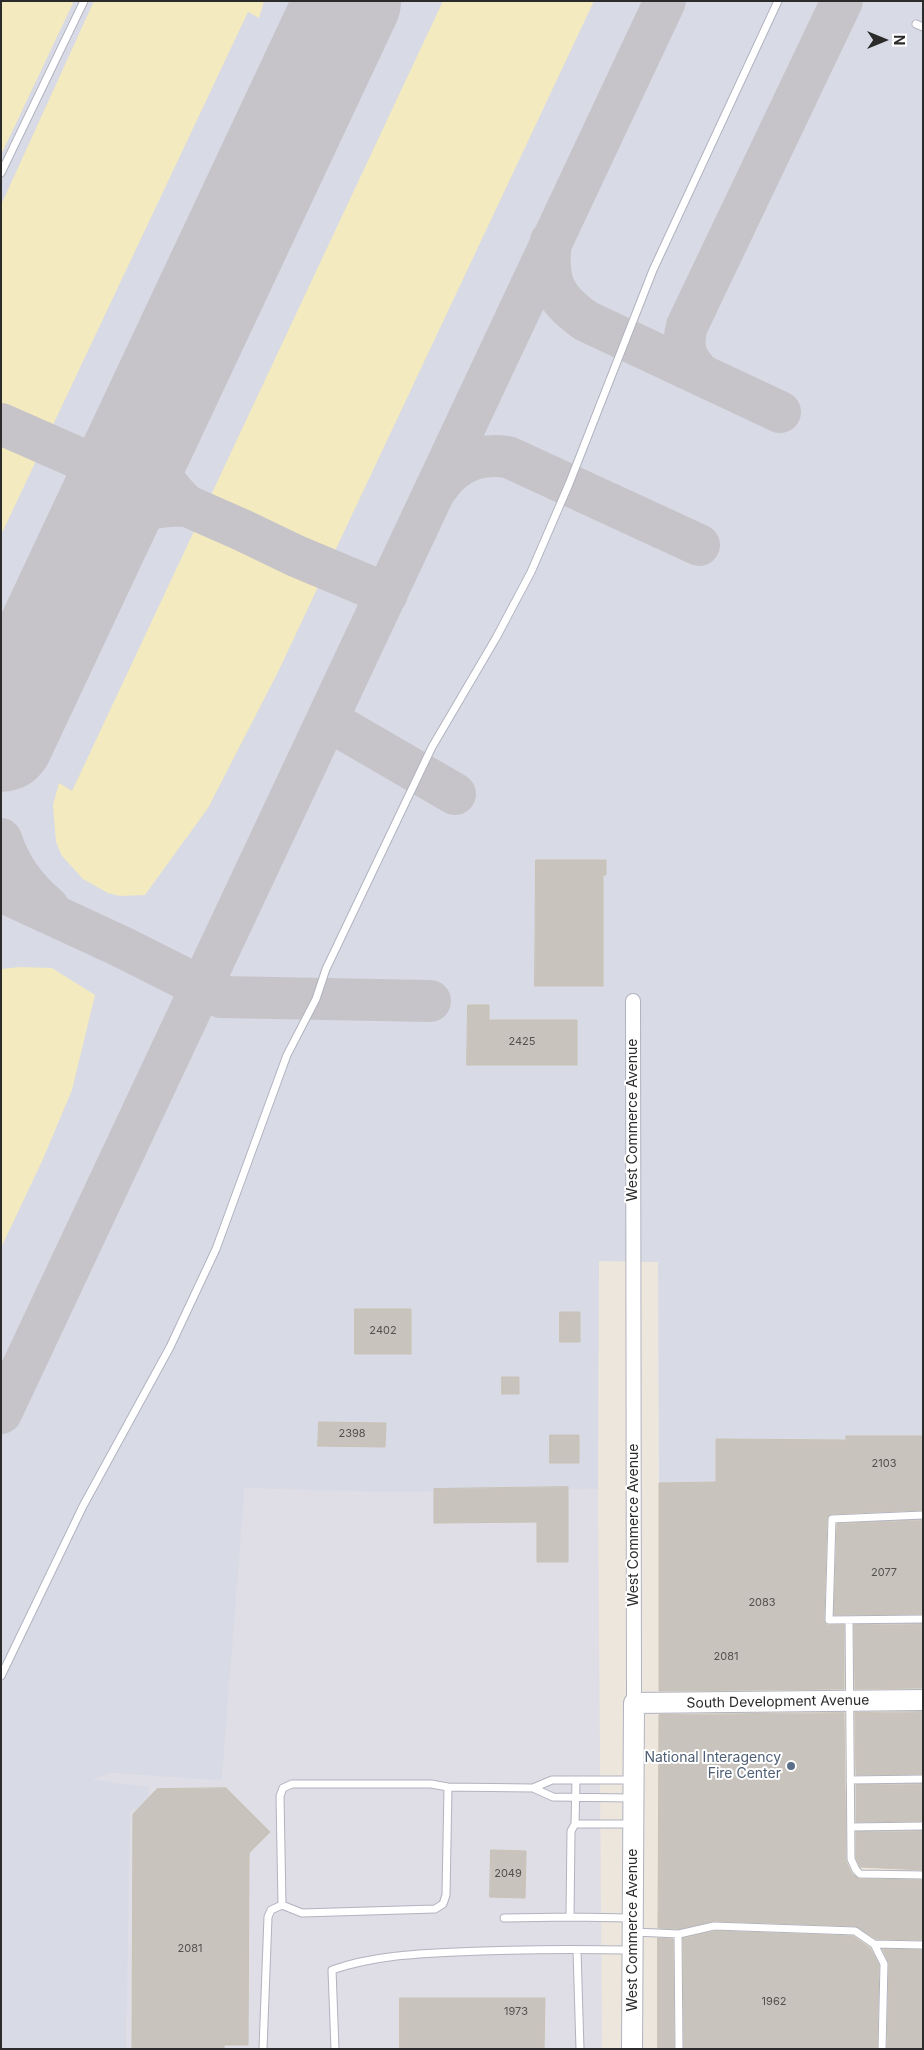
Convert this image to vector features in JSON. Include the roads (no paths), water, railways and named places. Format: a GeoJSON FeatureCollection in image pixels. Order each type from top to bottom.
{"type":"FeatureCollection","features":[{"type":"Feature","properties":{"kind":"street","name":"West Commerce Avenue"},"geometry":{"type":"LineString","coordinates":[[632,2049],[634,1824],[633,1001]]}},
{"type":"Feature","properties":{"kind":"street","name":"South Development Avenue"},"geometry":{"type":"LineString","coordinates":[[634,1703],[923,1700]]}},
{"type":"Feature","properties":{"kind":"lane"},"geometry":{"type":"LineString","coordinates":[[1,173],[84,1]]}},
{"type":"Feature","properties":{"kind":"lane"},"geometry":{"type":"LineString","coordinates":[[1,1676],[83,1506],[170,1347],[216,1249],[287,1054],[316,999],[326,969],[432,747],[496,638],[531,572],[569,484],[653,270],[778,1]]}},
{"type":"Feature","properties":{"kind":"lane"},"geometry":{"type":"LineString","coordinates":[[923,1515],[832,1519],[829,1620],[923,1619]]}},
{"type":"Feature","properties":{"kind":"lane"},"geometry":{"type":"LineString","coordinates":[[849,1620],[851,1859],[860,1874],[923,1875]]}},
{"type":"Feature","properties":{"kind":"lane"},"geometry":{"type":"LineString","coordinates":[[850,1780],[923,1779]]}},
{"type":"Feature","properties":{"kind":"lane"},"geometry":{"type":"LineString","coordinates":[[533,1788],[552,1780],[576,1780],[634,1789]]}},
{"type":"Feature","properties":{"kind":"lane"},"geometry":{"type":"LineString","coordinates":[[570,1917],[571,1831],[575,1824],[576,1780]]}},
{"type":"Feature","properties":{"kind":"lane"},"geometry":{"type":"LineString","coordinates":[[282,1904],[280,1796],[284,1788],[292,1784],[431,1784],[448,1787],[533,1788],[553,1796],[576,1797],[634,1789]]}},
{"type":"Feature","properties":{"kind":"lane"},"geometry":{"type":"LineString","coordinates":[[282,1904],[302,1913],[435,1909],[443,1904],[446,1895],[448,1787]]}},
{"type":"Feature","properties":{"kind":"lane"},"geometry":{"type":"LineString","coordinates":[[575,1824],[634,1824]]}},
{"type":"Feature","properties":{"kind":"lane"},"geometry":{"type":"LineString","coordinates":[[851,1827],[923,1826]]}},
{"type":"Feature","properties":{"kind":"lane"},"geometry":{"type":"LineString","coordinates":[[263,2049],[268,1917],[271,1910],[282,1904]]}},
{"type":"Feature","properties":{"kind":"lane"},"geometry":{"type":"LineString","coordinates":[[504,1918],[570,1917],[632,1934],[678,1934],[714,1926],[822,1928],[854,1931],[874,1944],[884,1964],[882,2049]]}},
{"type":"Feature","properties":{"kind":"lane"},"geometry":{"type":"LineString","coordinates":[[335,2049],[332,1970],[359,1960],[403,1954],[511,1949],[577,1950],[632,1934]]}},
{"type":"Feature","properties":{"kind":"lane"},"geometry":{"type":"LineString","coordinates":[[678,1934],[679,2049]]}},
{"type":"Feature","properties":{"kind":"lane"},"geometry":{"type":"LineString","coordinates":[[874,1944],[923,1945]]}},
{"type":"Feature","properties":{"kind":"lane"},"geometry":{"type":"LineString","coordinates":[[577,1950],[580,2049]]}},
{"type":"Feature","properties":{"kind":"place","name":"National Interagency Fire Center"},"geometry":{"type":"Point","coordinates":[791,1766]}}]}
